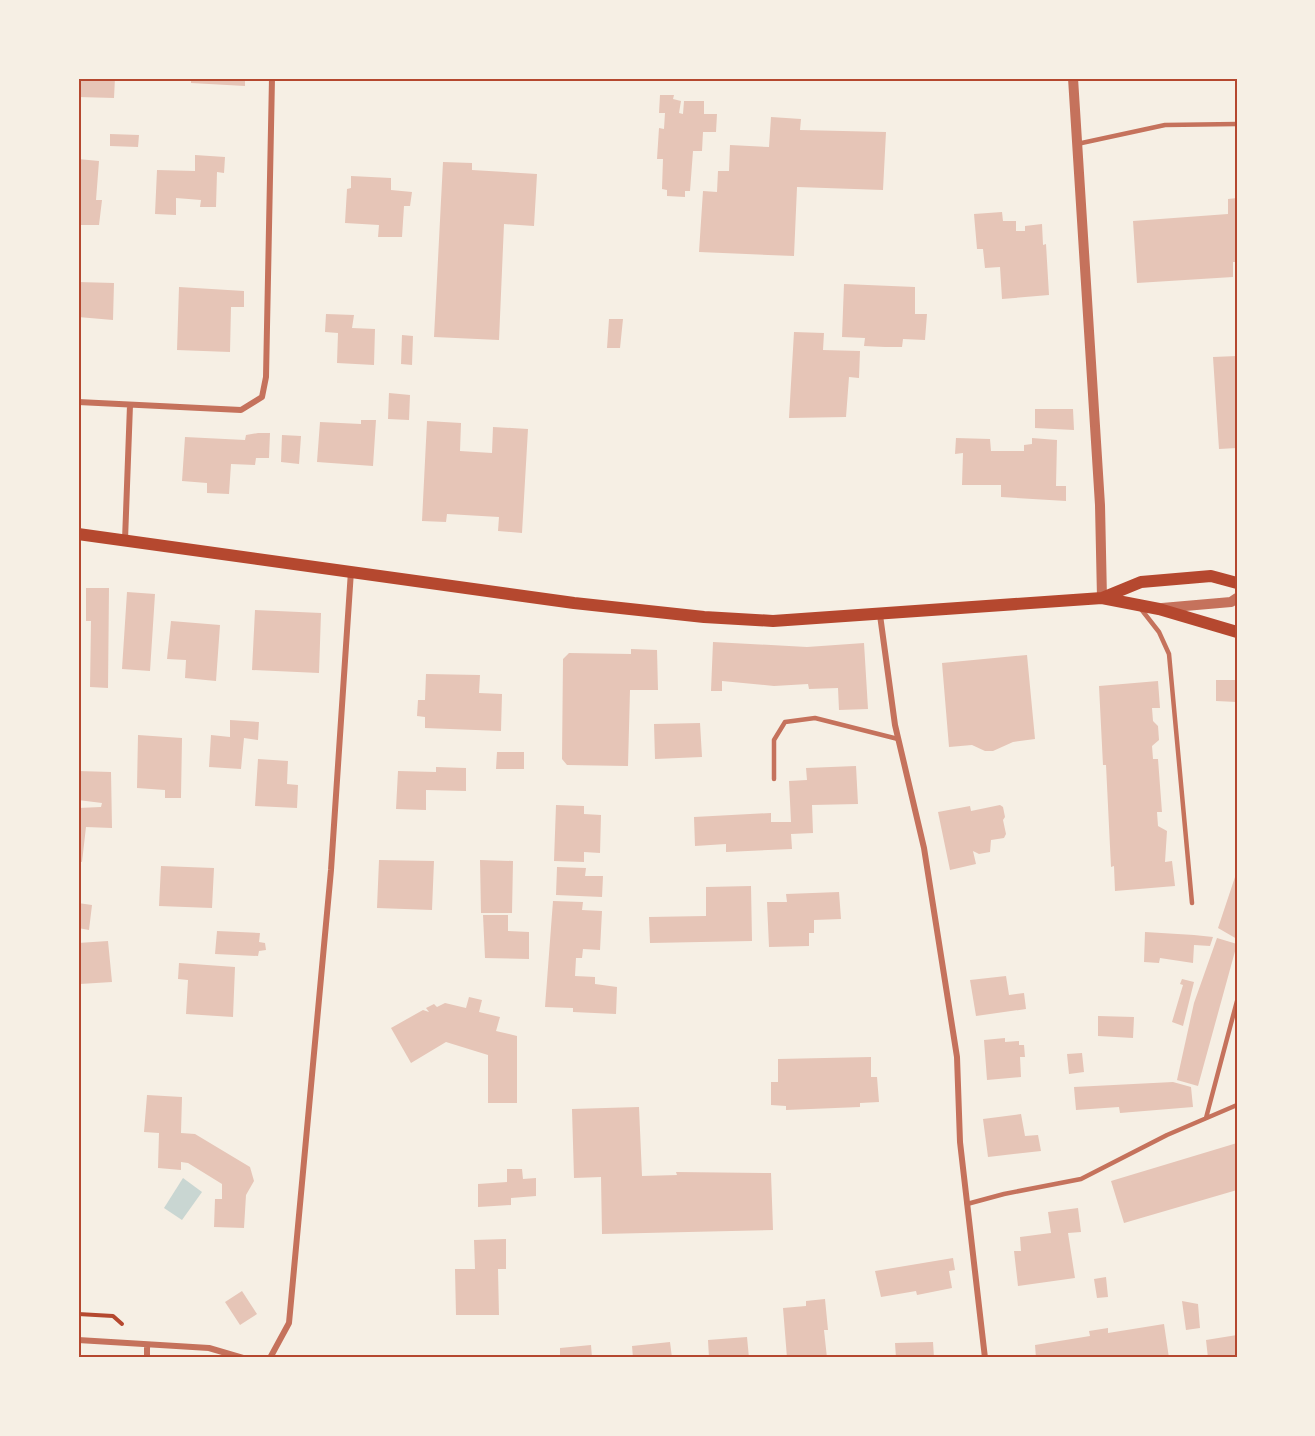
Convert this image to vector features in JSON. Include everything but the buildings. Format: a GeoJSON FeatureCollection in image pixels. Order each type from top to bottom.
{"type":"FeatureCollection","features":[{"type":"Feature","properties":{"kind":"main road"},"geometry":{"type":"LineString","coordinates":[[78,534],[351,570],[574,603],[704,617],[773,621],[1102,598],[1159,609],[1237,632]]}},
{"type":"Feature","properties":{"kind":"main road"},"geometry":{"type":"LineString","coordinates":[[1102,598],[1141,582],[1211,576],[1237,583]]}},
{"type":"Feature","properties":{"kind":"street"},"geometry":{"type":"LineString","coordinates":[[78,402],[241,410],[262,397],[266,377],[272,78]]}},
{"type":"Feature","properties":{"kind":"street"},"geometry":{"type":"LineString","coordinates":[[1073,78],[1100,505],[1102,598]]}},
{"type":"Feature","properties":{"kind":"street"},"geometry":{"type":"LineString","coordinates":[[125,540],[130,405]]}},
{"type":"Feature","properties":{"kind":"street"},"geometry":{"type":"LineString","coordinates":[[270,1358],[289,1323],[331,870],[351,570]]}},
{"type":"Feature","properties":{"kind":"street"},"geometry":{"type":"LineString","coordinates":[[1159,609],[1231,602],[1237,598]]}},
{"type":"Feature","properties":{"kind":"street"},"geometry":{"type":"LineString","coordinates":[[880,615],[898,739],[924,848],[957,1056],[960,1142],[985,1358]]}},
{"type":"Feature","properties":{"kind":"street"},"geometry":{"type":"LineString","coordinates":[[78,1340],[209,1348],[243,1358]]}},
{"type":"Feature","properties":{"kind":"street"},"geometry":{"type":"LineString","coordinates":[[147,1345],[147,1358]]}},
{"type":"Feature","properties":{"kind":"lane"},"geometry":{"type":"LineString","coordinates":[[1077,144],[1165,125],[1237,124]]}},
{"type":"Feature","properties":{"kind":"lane"},"geometry":{"type":"LineString","coordinates":[[1137,605],[1159,632],[1169,654],[1192,903]]}},
{"type":"Feature","properties":{"kind":"lane"},"geometry":{"type":"LineString","coordinates":[[774,779],[774,740],[785,722],[815,718],[898,739]]}},
{"type":"Feature","properties":{"kind":"lane"},"geometry":{"type":"LineString","coordinates":[[1206,1118],[1237,1001]]}},
{"type":"Feature","properties":{"kind":"lane"},"geometry":{"type":"LineString","coordinates":[[967,1204],[1004,1194],[1081,1179],[1237,1105]]}},
{"type":"Feature","properties":{"kind":"shaded area"},"geometry":{"type":"Polygon","coordinates":[[[183,1178],[202,1192],[182,1220],[164,1208],[183,1178]]]}}]}
